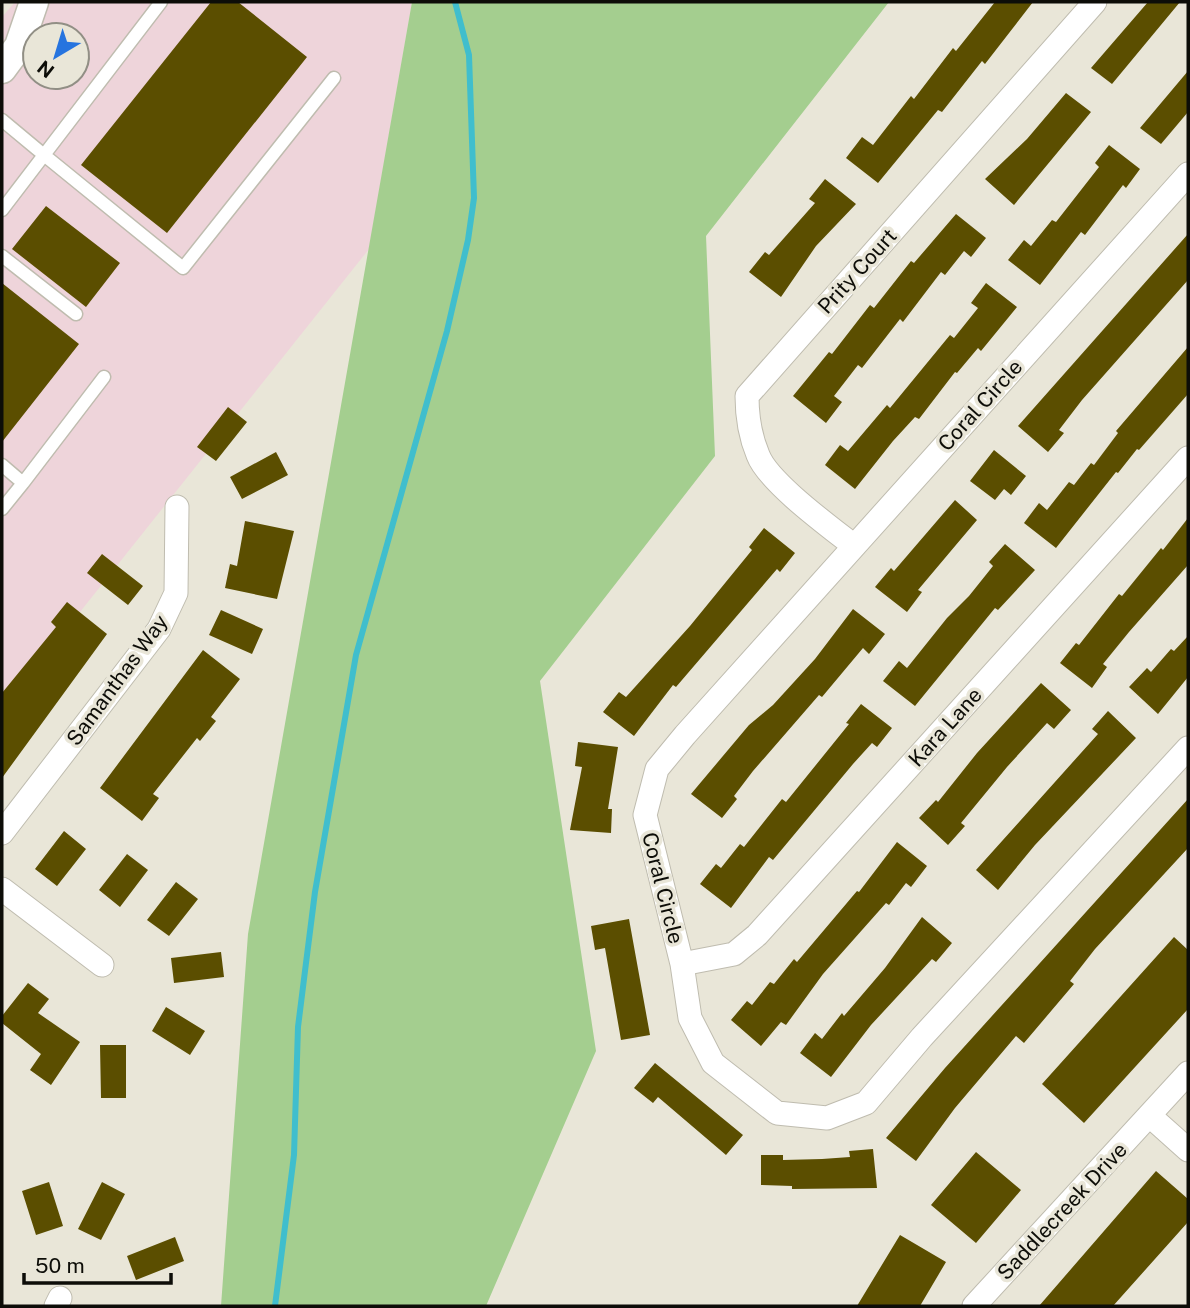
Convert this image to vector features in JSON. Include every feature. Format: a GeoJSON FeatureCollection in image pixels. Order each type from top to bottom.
{"type":"FeatureCollection","features":[{"type":"Feature","properties":{"kind":"street"},"geometry":{"type":"LineString","coordinates":[[2,69],[19,46],[34,2]]}},
{"type":"Feature","properties":{"kind":"street","name":"Prity Court"},"geometry":{"type":"LineString","coordinates":[[854,546],[794,498],[758,458],[747,417],[747,396],[1095,2]]}},
{"type":"Feature","properties":{"kind":"street","name":"Coral Circle"},"geometry":{"type":"LineString","coordinates":[[1188,174],[657,769],[645,815],[682,964],[690,1018],[713,1063],[777,1113],[827,1118],[866,1103],[922,1037],[1188,748]]}},
{"type":"Feature","properties":{"kind":"street","name":"Kara Lane"},"geometry":{"type":"LineString","coordinates":[[682,964],[734,954],[757,934],[1188,458]]}},
{"type":"Feature","properties":{"kind":"street","name":"Samanthas Way"},"geometry":{"type":"LineString","coordinates":[[2,833],[159,629],[176,593],[177,507]]}},
{"type":"Feature","properties":{"kind":"street"},"geometry":{"type":"LineString","coordinates":[[2,889],[102,965]]}},
{"type":"Feature","properties":{"kind":"street","name":"Saddlecreek Drive"},"geometry":{"type":"LineString","coordinates":[[974,1306],[1188,1073]]}},
{"type":"Feature","properties":{"kind":"street"},"geometry":{"type":"LineString","coordinates":[[1150,1116],[1188,1150]]}},
{"type":"Feature","properties":{"kind":"lane"},"geometry":{"type":"LineString","coordinates":[[2,210],[161,2]]}},
{"type":"Feature","properties":{"kind":"lane"},"geometry":{"type":"LineString","coordinates":[[2,120],[183,268],[334,78]]}},
{"type":"Feature","properties":{"kind":"lane"},"geometry":{"type":"LineString","coordinates":[[2,256],[76,314]]}},
{"type":"Feature","properties":{"kind":"lane"},"geometry":{"type":"LineString","coordinates":[[2,509],[104,377]]}},
{"type":"Feature","properties":{"kind":"lane"},"geometry":{"type":"LineString","coordinates":[[2,465],[23,483]]}},
{"type":"Feature","properties":{"kind":"shaded area"},"geometry":{"type":"Polygon","coordinates":[[[15,2],[412,2],[369,249],[2,710],[2,17],[15,2]]]}},
{"type":"Feature","properties":{"kind":"green space"},"geometry":{"type":"Polygon","coordinates":[[[412,2],[889,2],[706,236],[715,456],[540,681],[596,1051],[486,1306],[221,1306],[248,934],[412,2]]]}},
{"type":"Feature","properties":{"kind":"building"},"geometry":{"type":"Polygon","coordinates":[[[211,2],[238,2],[307,57],[167,233],[81,165],[211,2]]]}},
{"type":"Feature","properties":{"kind":"building"},"geometry":{"type":"Polygon","coordinates":[[[995,2],[1033,2],[985,64],[982,61],[942,112],[938,110],[878,183],[846,158],[862,137],[873,145],[911,96],[914,99],[953,48],[956,51],[995,2]]]}},
{"type":"Feature","properties":{"kind":"building"},"geometry":{"type":"Polygon","coordinates":[[[1148,2],[1180,2],[1112,84],[1091,68],[1148,2]]]}},
{"type":"Feature","properties":{"kind":"building"},"geometry":{"type":"Polygon","coordinates":[[[1188,71],[1188,112],[1161,144],[1140,128],[1188,71]]]}},
{"type":"Feature","properties":{"kind":"building"},"geometry":{"type":"Polygon","coordinates":[[[1066,93],[1091,112],[1014,205],[985,179],[1027,139],[1066,93]]]}},
{"type":"Feature","properties":{"kind":"building"},"geometry":{"type":"Polygon","coordinates":[[[1109,145],[1140,169],[1126,188],[1123,185],[1085,235],[1081,232],[1040,285],[1008,260],[1024,240],[1031,246],[1052,220],[1056,222],[1099,167],[1095,163],[1109,145]]]}},
{"type":"Feature","properties":{"kind":"building"},"geometry":{"type":"Polygon","coordinates":[[[825,179],[856,204],[816,246],[781,297],[749,272],[765,252],[769,255],[815,203],[809,199],[825,179]]]}},
{"type":"Feature","properties":{"kind":"building"},"geometry":{"type":"Polygon","coordinates":[[[46,206],[120,263],[86,307],[12,249],[46,206]]]}},
{"type":"Feature","properties":{"kind":"building"},"geometry":{"type":"Polygon","coordinates":[[[956,214],[986,238],[971,257],[964,251],[945,275],[941,272],[903,322],[900,319],[862,368],[858,365],[834,396],[842,402],[826,423],[793,396],[829,352],[832,354],[870,305],[874,308],[911,261],[914,263],[956,214]]]}},
{"type":"Feature","properties":{"kind":"building"},"geometry":{"type":"Polygon","coordinates":[[[1188,234],[1188,280],[1082,400],[1059,430],[1064,433],[1048,452],[1018,426],[1188,234]]]}},
{"type":"Feature","properties":{"kind":"building"},"geometry":{"type":"Polygon","coordinates":[[[2,283],[79,344],[2,442],[2,283]]]}},
{"type":"Feature","properties":{"kind":"building"},"geometry":{"type":"Polygon","coordinates":[[[986,283],[1017,307],[981,351],[978,348],[957,373],[955,372],[919,419],[915,417],[893,441],[855,489],[825,465],[840,445],[848,451],[887,405],[890,408],[950,335],[954,338],[978,308],[971,303],[986,283]]]}},
{"type":"Feature","properties":{"kind":"building"},"geometry":{"type":"Polygon","coordinates":[[[1188,347],[1188,394],[1118,473],[1116,472],[1056,548],[1024,523],[1039,503],[1047,510],[1069,482],[1074,485],[1091,463],[1094,465],[1118,433],[1116,431],[1188,347]]]}},
{"type":"Feature","properties":{"kind":"building"},"geometry":{"type":"Polygon","coordinates":[[[228,407],[247,422],[216,461],[197,447],[228,407]]]}},
{"type":"Feature","properties":{"kind":"building"},"geometry":{"type":"Polygon","coordinates":[[[994,450],[1026,476],[1011,495],[1004,489],[995,500],[970,481],[994,450]]]}},
{"type":"Feature","properties":{"kind":"building"},"geometry":{"type":"Polygon","coordinates":[[[276,452],[288,475],[242,499],[230,477],[276,452]]]}},
{"type":"Feature","properties":{"kind":"building"},"geometry":{"type":"Polygon","coordinates":[[[955,500],[977,520],[918,590],[922,592],[907,612],[875,587],[891,568],[894,571],[955,500]]]}},
{"type":"Feature","properties":{"kind":"building"},"geometry":{"type":"Polygon","coordinates":[[[1188,518],[1188,565],[1103,664],[1107,667],[1092,688],[1060,663],[1076,643],[1079,645],[1119,594],[1122,596],[1161,548],[1163,550],[1188,518]]]}},
{"type":"Feature","properties":{"kind":"building"},"geometry":{"type":"Polygon","coordinates":[[[245,521],[294,531],[277,599],[225,588],[230,564],[237,566],[245,521]]]}},
{"type":"Feature","properties":{"kind":"building"},"geometry":{"type":"Polygon","coordinates":[[[764,528],[795,553],[780,572],[777,569],[676,687],[673,685],[634,736],[603,712],[619,692],[626,697],[690,626],[752,550],[749,547],[764,528]]]}},
{"type":"Feature","properties":{"kind":"building"},"geometry":{"type":"Polygon","coordinates":[[[1005,544],[1035,570],[998,610],[995,608],[915,706],[883,681],[899,661],[907,668],[993,566],[989,562],[1005,544]]]}},
{"type":"Feature","properties":{"kind":"building"},"geometry":{"type":"Polygon","coordinates":[[[102,554],[143,586],[128,605],[87,573],[102,554]]]}},
{"type":"Feature","properties":{"kind":"building"},"geometry":{"type":"Polygon","coordinates":[[[67,602],[107,634],[2,778],[2,693],[56,627],[51,622],[67,602]]]}},
{"type":"Feature","properties":{"kind":"building"},"geometry":{"type":"Polygon","coordinates":[[[853,609],[885,634],[869,654],[863,648],[822,697],[819,695],[753,771],[722,818],[691,794],[749,725],[773,705],[815,659],[853,609]]]}},
{"type":"Feature","properties":{"kind":"building"},"geometry":{"type":"Polygon","coordinates":[[[221,610],[263,629],[252,654],[209,635],[221,610]]]}},
{"type":"Feature","properties":{"kind":"building"},"geometry":{"type":"Polygon","coordinates":[[[1188,636],[1188,677],[1158,714],[1129,687],[1147,668],[1151,672],[1171,649],[1174,651],[1188,636]]]}},
{"type":"Feature","properties":{"kind":"building"},"geometry":{"type":"Polygon","coordinates":[[[203,650],[240,679],[211,717],[216,721],[200,741],[197,738],[153,794],[159,798],[142,821],[100,788],[203,650]]]}},
{"type":"Feature","properties":{"kind":"building"},"geometry":{"type":"Polygon","coordinates":[[[1041,683],[1071,710],[1054,729],[1047,723],[961,823],[965,826],[948,845],[919,818],[936,800],[938,802],[977,753],[1041,683]]]}},
{"type":"Feature","properties":{"kind":"building"},"geometry":{"type":"Polygon","coordinates":[[[861,704],[892,728],[877,747],[872,743],[853,764],[773,860],[769,857],[731,908],[700,884],[716,864],[721,868],[740,844],[744,847],[782,799],[786,802],[849,724],[846,723],[861,704]]]}},
{"type":"Feature","properties":{"kind":"building"},"geometry":{"type":"Polygon","coordinates":[[[1108,711],[1136,738],[1035,845],[998,890],[976,870],[1098,734],[1092,729],[1108,711]]]}},
{"type":"Feature","properties":{"kind":"building"},"geometry":{"type":"Polygon","coordinates":[[[578,742],[618,747],[608,809],[612,809],[611,833],[570,830],[582,767],[575,766],[578,742]]]}},
{"type":"Feature","properties":{"kind":"building"},"geometry":{"type":"Polygon","coordinates":[[[1188,799],[1188,848],[1095,949],[1070,981],[1074,984],[1024,1043],[1016,1036],[955,1108],[916,1161],[886,1138],[945,1068],[1188,799]]]}},
{"type":"Feature","properties":{"kind":"building"},"geometry":{"type":"Polygon","coordinates":[[[64,831],[86,849],[57,886],[35,869],[64,831]]]}},
{"type":"Feature","properties":{"kind":"building"},"geometry":{"type":"Polygon","coordinates":[[[897,842],[927,866],[911,887],[906,883],[889,905],[886,903],[823,974],[786,1025],[781,1022],[761,1046],[731,1020],[747,1001],[752,1005],[770,982],[774,984],[794,959],[797,962],[857,891],[859,892],[897,842]]]}},
{"type":"Feature","properties":{"kind":"building"},"geometry":{"type":"Polygon","coordinates":[[[127,854],[148,870],[120,907],[99,890],[127,854]]]}},
{"type":"Feature","properties":{"kind":"building"},"geometry":{"type":"Polygon","coordinates":[[[176,882],[198,899],[169,936],[147,920],[176,882]]]}},
{"type":"Feature","properties":{"kind":"building"},"geometry":{"type":"Polygon","coordinates":[[[922,917],[952,943],[936,962],[932,959],[871,1025],[831,1077],[800,1053],[815,1033],[822,1039],[842,1013],[844,1016],[885,968],[922,917]]]}},
{"type":"Feature","properties":{"kind":"building"},"geometry":{"type":"Polygon","coordinates":[[[629,919],[650,1035],[621,1040],[605,948],[595,950],[591,926],[629,919]]]}},
{"type":"Feature","properties":{"kind":"building"},"geometry":{"type":"Polygon","coordinates":[[[1174,937],[1188,950],[1188,1009],[1084,1123],[1042,1084],[1174,937]]]}},
{"type":"Feature","properties":{"kind":"building"},"geometry":{"type":"Polygon","coordinates":[[[221,952],[224,977],[174,983],[171,958],[221,952]]]}},
{"type":"Feature","properties":{"kind":"building"},"geometry":{"type":"Polygon","coordinates":[[[28,983],[49,999],[38,1013],[80,1042],[51,1085],[30,1070],[41,1054],[2,1023],[2,1016],[28,983]]]}},
{"type":"Feature","properties":{"kind":"building"},"geometry":{"type":"Polygon","coordinates":[[[166,1007],[205,1031],[190,1055],[152,1031],[166,1007]]]}},
{"type":"Feature","properties":{"kind":"building"},"geometry":{"type":"Polygon","coordinates":[[[100,1045],[126,1045],[126,1098],[101,1098],[100,1045]]]}},
{"type":"Feature","properties":{"kind":"building"},"geometry":{"type":"Polygon","coordinates":[[[655,1063],[743,1135],[726,1155],[658,1097],[653,1103],[634,1088],[655,1063]]]}},
{"type":"Feature","properties":{"kind":"building"},"geometry":{"type":"Polygon","coordinates":[[[873,1149],[877,1188],[792,1189],[792,1186],[761,1185],[761,1155],[783,1155],[783,1160],[822,1159],[850,1157],[849,1151],[873,1149]]]}},
{"type":"Feature","properties":{"kind":"building"},"geometry":{"type":"Polygon","coordinates":[[[976,1152],[1021,1190],[976,1243],[931,1205],[976,1152]]]}},
{"type":"Feature","properties":{"kind":"building"},"geometry":{"type":"Polygon","coordinates":[[[1156,1171],[1188,1199],[1188,1222],[1113,1306],[1039,1306],[1156,1171]]]}},
{"type":"Feature","properties":{"kind":"building"},"geometry":{"type":"Polygon","coordinates":[[[49,1182],[63,1226],[36,1235],[22,1191],[49,1182]]]}},
{"type":"Feature","properties":{"kind":"building"},"geometry":{"type":"Polygon","coordinates":[[[102,1182],[125,1194],[101,1240],[78,1229],[102,1182]]]}},
{"type":"Feature","properties":{"kind":"building"},"geometry":{"type":"Polygon","coordinates":[[[900,1235],[946,1262],[920,1306],[857,1306],[900,1235]]]}},
{"type":"Feature","properties":{"kind":"building"},"geometry":{"type":"Polygon","coordinates":[[[175,1237],[184,1261],[136,1280],[127,1256],[175,1237]]]}},
{"type":"Feature","properties":{"kind":"waterway"},"geometry":{"type":"LineString","coordinates":[[275,1306],[294,1155],[298,1027],[315,892],[356,655],[447,331],[468,240],[474,198],[469,55],[455,2]]}}]}
